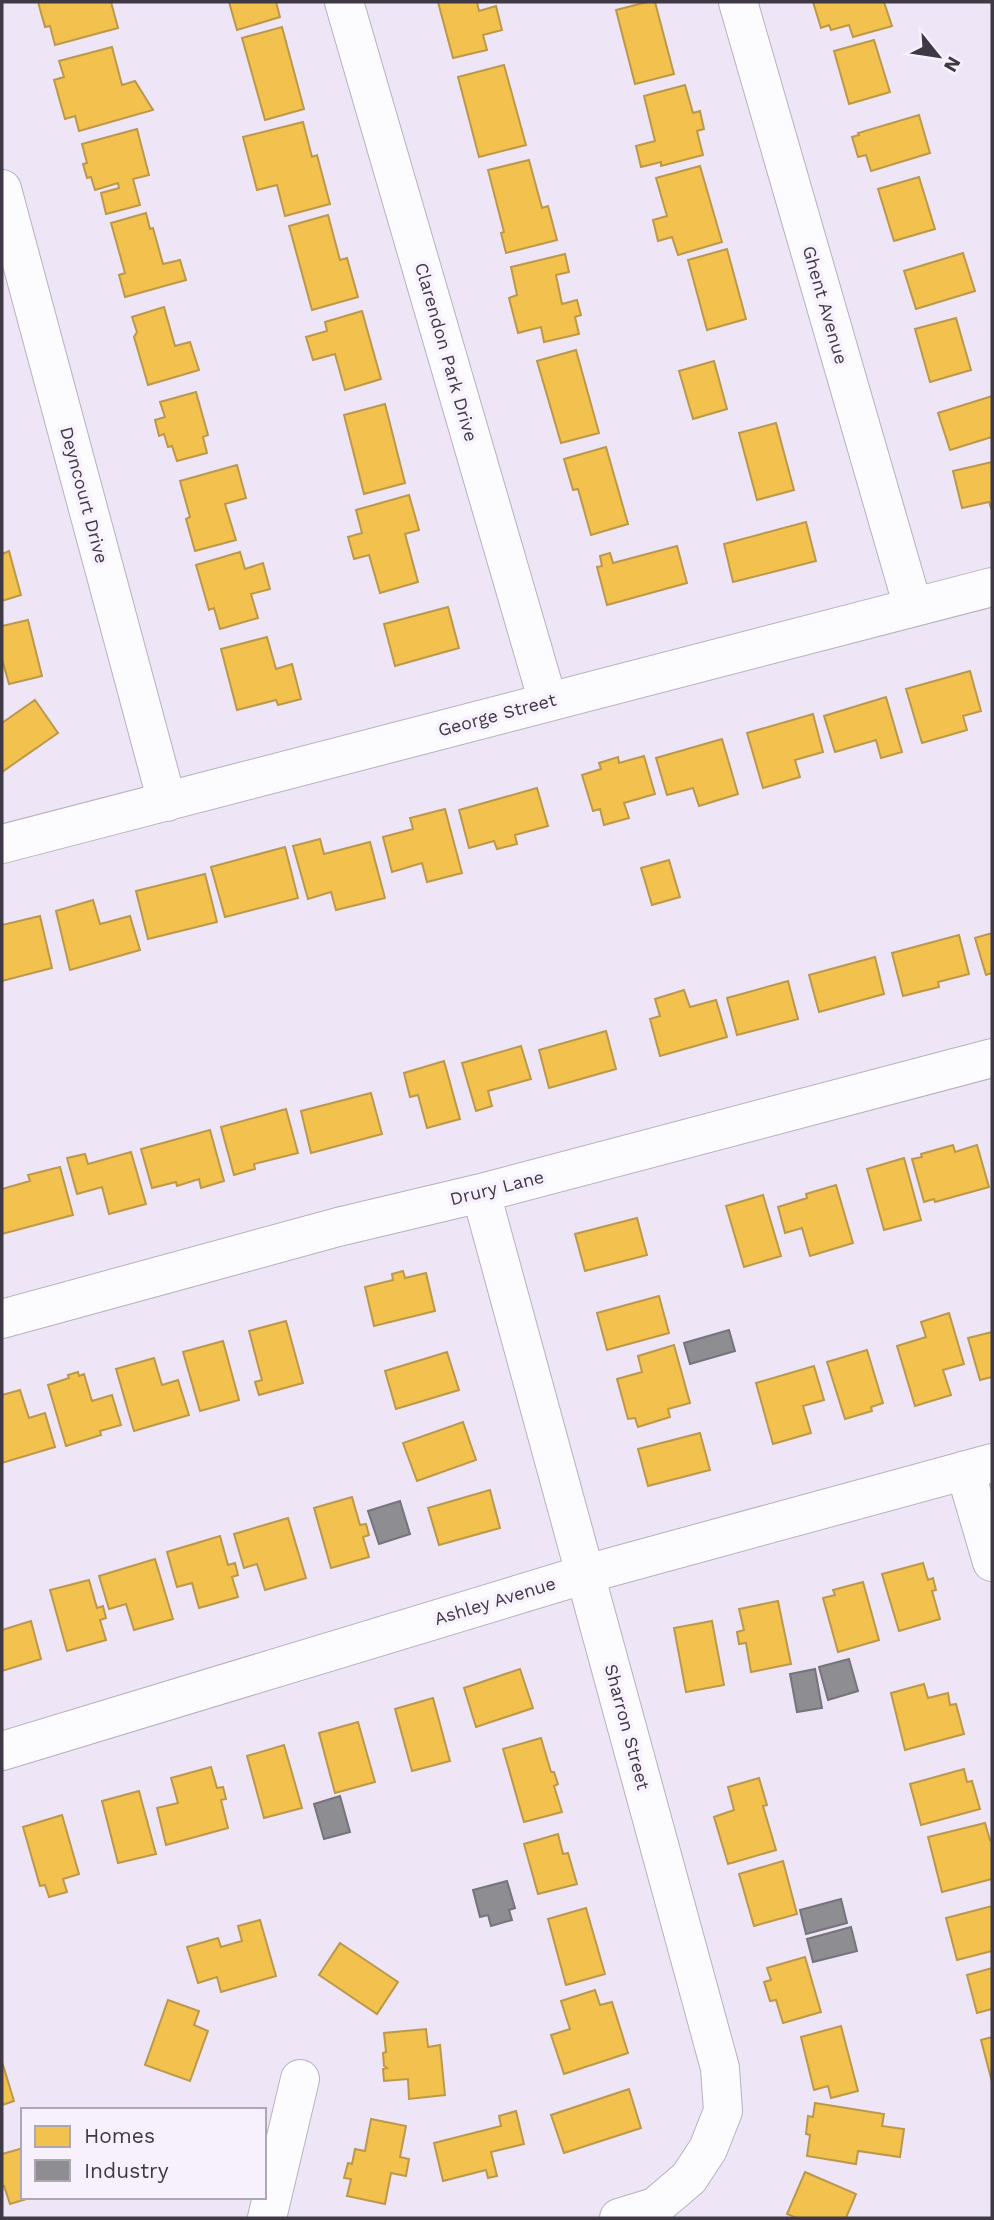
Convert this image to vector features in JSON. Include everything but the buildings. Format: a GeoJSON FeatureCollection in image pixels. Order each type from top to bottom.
{"type":"FeatureCollection","features":[{"type":"Feature","properties":{"kind":"street","name":"Clarendon Park Drive"},"geometry":{"type":"LineString","coordinates":[[344,2],[548,702]]}},
{"type":"Feature","properties":{"kind":"street","name":"Ghent Avenue"},"geometry":{"type":"LineString","coordinates":[[738,2],[913,607]]}},
{"type":"Feature","properties":{"kind":"street","name":"Deyncourt Drive"},"geometry":{"type":"LineString","coordinates":[[2,189],[167,802]]}},
{"type":"Feature","properties":{"kind":"street","name":"George Street"},"geometry":{"type":"LineString","coordinates":[[2,844],[992,587]]}},
{"type":"Feature","properties":{"kind":"street","name":"Drury Lane"},"geometry":{"type":"LineString","coordinates":[[2,1319],[338,1227],[481,1193],[992,1058]]}},
{"type":"Feature","properties":{"kind":"street","name":"Sharron Street"},"geometry":{"type":"LineString","coordinates":[[481,1193],[720,2068],[723,2111],[708,2149],[689,2178],[655,2207],[618,2218]]}},
{"type":"Feature","properties":{"kind":"street","name":"Ashley Avenue"},"geometry":{"type":"LineString","coordinates":[[2,1751],[586,1573],[979,1467]]}},
{"type":"Feature","properties":{"kind":"street"},"geometry":{"type":"LineString","coordinates":[[979,1467],[992,1562]]}},
{"type":"Feature","properties":{"kind":"street"},"geometry":{"type":"LineString","coordinates":[[267,2218],[300,2079]]}}]}
